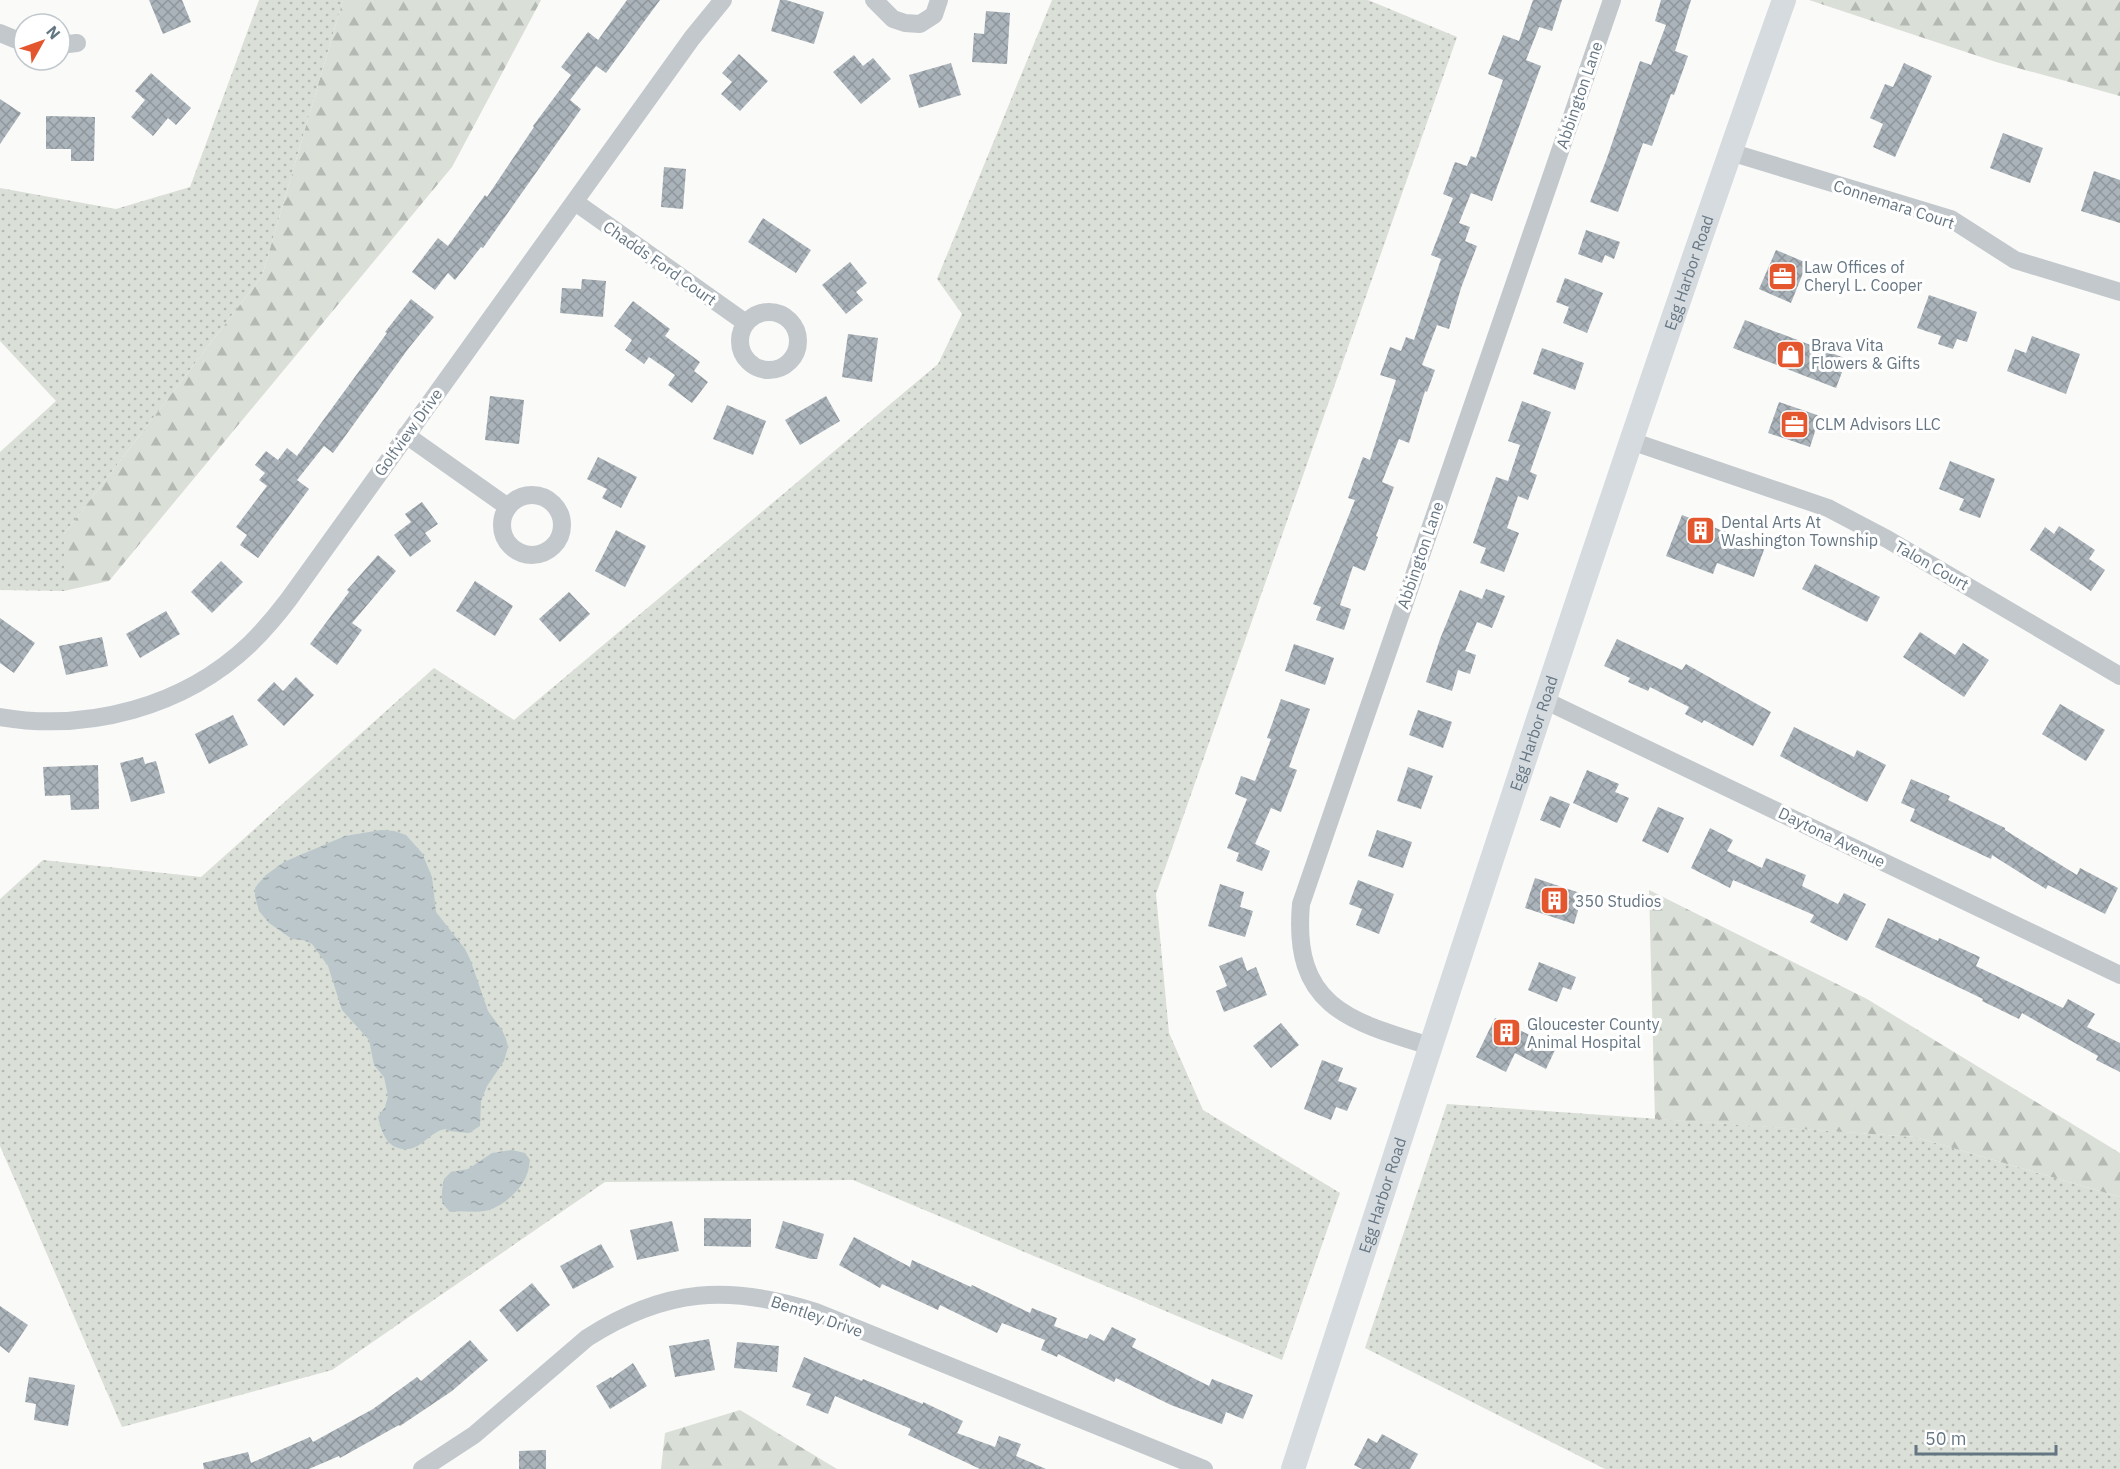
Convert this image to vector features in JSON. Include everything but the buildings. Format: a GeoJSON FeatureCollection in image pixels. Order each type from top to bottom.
{"type":"FeatureCollection","features":[{"type":"Feature","properties":{"kind":"main road","name":"Egg Harbor Road"},"geometry":{"type":"LineString","coordinates":[[1293,1469],[1544,700],[1784,0]]}},
{"type":"Feature","properties":{"kind":"street","name":"Golfview Drive"},"geometry":{"type":"LineString","coordinates":[[0,717],[57,722],[110,717],[174,695],[226,664],[250,645],[289,599],[692,38],[723,0]]}},
{"type":"Feature","properties":{"kind":"street"},"geometry":{"type":"LineString","coordinates":[[874,0],[893,19],[920,24],[934,15],[939,0]]}},
{"type":"Feature","properties":{"kind":"street","name":"Abbington Lane"},"geometry":{"type":"LineString","coordinates":[[1430,1046],[1365,1026],[1348,1017],[1315,986],[1306,970],[1300,948],[1300,904],[1612,0]]}},
{"type":"Feature","properties":{"kind":"street","name":"Connemara Court"},"geometry":{"type":"LineString","coordinates":[[1730,152],[1951,219],[2015,260],[2120,292]]}},
{"type":"Feature","properties":{"kind":"street","name":"Chadds Ford Court"},"geometry":{"type":"LineString","coordinates":[[575,202],[746,323]]}},
{"type":"Feature","properties":{"kind":"street"},"geometry":{"type":"LineString","coordinates":[[406,435],[508,507]]}},
{"type":"Feature","properties":{"kind":"street","name":"Talon Court"},"geometry":{"type":"LineString","coordinates":[[1631,441],[1828,508],[1897,545],[2120,676]]}},
{"type":"Feature","properties":{"kind":"street","name":"Daytona Avenue"},"geometry":{"type":"LineString","coordinates":[[1544,700],[2120,975]]}},
{"type":"Feature","properties":{"kind":"street","name":"Bentley Drive"},"geometry":{"type":"LineString","coordinates":[[422,1469],[443,1464],[587,1338],[606,1326],[630,1314],[664,1302],[726,1294],[755,1296],[816,1312],[1204,1469]]}},
{"type":"Feature","properties":{"kind":"green space"},"geometry":{"type":"Polygon","coordinates":[[[259,0],[343,0],[262,276],[64,534],[64,591],[0,590],[0,452],[56,401],[0,341],[0,188],[116,209],[190,187],[259,0]]]}},
{"type":"Feature","properties":{"kind":"green space"},"geometry":{"type":"Polygon","coordinates":[[[343,0],[541,0],[452,167],[109,581],[64,591],[64,534],[262,276],[343,0]]]}},
{"type":"Feature","properties":{"kind":"green space"},"geometry":{"type":"Polygon","coordinates":[[[1052,0],[1368,0],[1457,37],[1156,894],[1169,1033],[1203,1110],[1340,1193],[1282,1360],[853,1180],[605,1182],[332,1370],[122,1427],[0,1146],[0,899],[43,860],[201,877],[434,668],[514,720],[938,364],[962,314],[937,279],[1052,0]]]}},
{"type":"Feature","properties":{"kind":"green space"},"geometry":{"type":"Polygon","coordinates":[[[1809,0],[2120,0],[2120,96],[1996,62],[1809,0]]]}},
{"type":"Feature","properties":{"kind":"green space"},"geometry":{"type":"Polygon","coordinates":[[[1649,890],[1867,999],[2120,1153],[2120,1197],[1915,1137],[1655,1119],[1649,890]]]}},
{"type":"Feature","properties":{"kind":"green space"},"geometry":{"type":"Polygon","coordinates":[[[1447,1104],[1915,1137],[2120,1197],[2120,1469],[1605,1469],[1365,1348],[1447,1104]]]}},
{"type":"Feature","properties":{"kind":"green space"},"geometry":{"type":"Polygon","coordinates":[[[740,1410],[837,1469],[661,1469],[665,1433],[740,1410]]]}},
{"type":"Feature","properties":{"kind":"water"},"geometry":{"type":"Polygon","coordinates":[[[381,830],[406,835],[422,853],[432,877],[436,912],[465,949],[488,1011],[502,1030],[508,1047],[504,1061],[487,1086],[481,1101],[480,1126],[469,1133],[446,1129],[434,1134],[418,1146],[406,1149],[398,1148],[390,1143],[382,1131],[378,1117],[385,1107],[388,1096],[384,1077],[374,1065],[369,1040],[342,1010],[328,966],[312,944],[292,939],[269,923],[259,911],[255,896],[255,888],[258,884],[284,862],[345,836],[381,830]]]}},
{"type":"Feature","properties":{"kind":"water"},"geometry":{"type":"Polygon","coordinates":[[[512,1150],[525,1153],[530,1160],[529,1167],[520,1186],[503,1203],[484,1211],[450,1212],[442,1203],[444,1179],[451,1172],[468,1169],[492,1153],[512,1150]]]}},
{"type":"Feature","properties":{"kind":"place","name":"Law Offices of Cheryl L. Cooper"},"geometry":{"type":"Point","coordinates":[1783,276]}},
{"type":"Feature","properties":{"kind":"place","name":"Brava Vita Flowers & Gifts"},"geometry":{"type":"Point","coordinates":[1790,354]}},
{"type":"Feature","properties":{"kind":"place","name":"CLM Advisors LLC"},"geometry":{"type":"Point","coordinates":[1794,424]}},
{"type":"Feature","properties":{"kind":"place","name":"Dental Arts At Washington Township"},"geometry":{"type":"Point","coordinates":[1700,531]}},
{"type":"Feature","properties":{"kind":"place","name":"350 Studios"},"geometry":{"type":"Point","coordinates":[1554,901]}},
{"type":"Feature","properties":{"kind":"place","name":"Gloucester County Animal Hospital"},"geometry":{"type":"Point","coordinates":[1506,1033]}}]}
